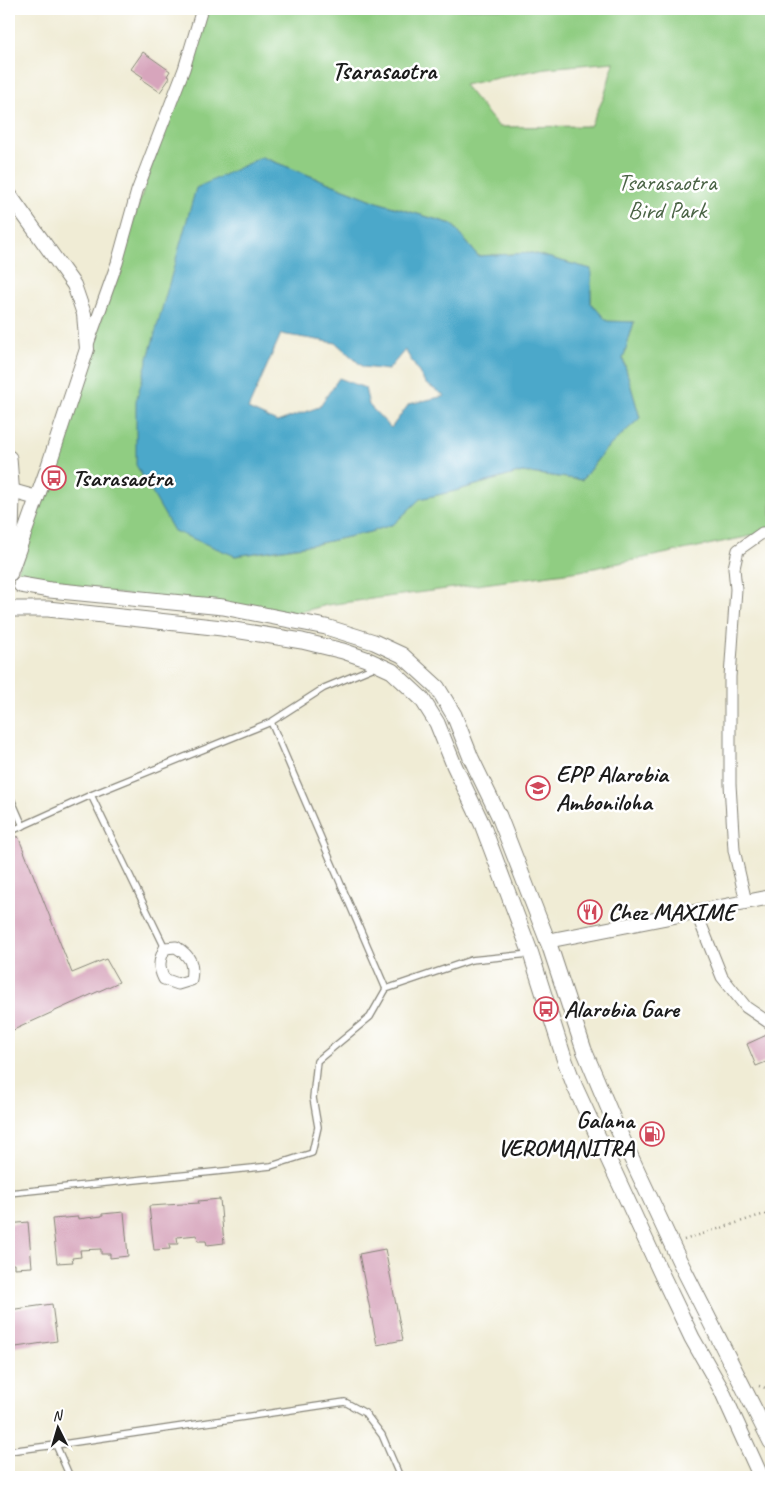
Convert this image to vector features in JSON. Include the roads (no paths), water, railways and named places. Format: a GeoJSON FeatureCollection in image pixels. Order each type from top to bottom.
{"type":"FeatureCollection","features":[{"type":"Feature","properties":{"kind":"main road"},"geometry":{"type":"LineString","coordinates":[[9,458],[12,491],[9,573],[18,580],[23,591],[20,604],[12,611]]}},
{"type":"Feature","properties":{"kind":"main road"},"geometry":{"type":"LineString","coordinates":[[21,584],[50,590],[223,607],[326,626],[374,642],[402,656],[437,687],[454,714],[471,758],[499,816],[548,941],[575,1026],[595,1078],[672,1244],[771,1442]]}},
{"type":"Feature","properties":{"kind":"main road"},"geometry":{"type":"LineString","coordinates":[[12,611],[48,609],[222,628],[321,645],[366,659],[392,671],[422,699],[436,723],[482,824],[530,949],[575,1087],[668,1288],[692,1338],[721,1389],[761,1477]]}},
{"type":"Feature","properties":{"kind":"street"},"geometry":{"type":"LineString","coordinates":[[9,573],[37,498],[117,263],[137,191],[184,69],[202,9]]}},
{"type":"Feature","properties":{"kind":"street"},"geometry":{"type":"LineString","coordinates":[[9,194],[74,285],[84,314],[87,349]]}},
{"type":"Feature","properties":{"kind":"street"},"geometry":{"type":"LineString","coordinates":[[12,491],[37,498]]}},
{"type":"Feature","properties":{"kind":"street"},"geometry":{"type":"LineString","coordinates":[[746,902],[734,850],[730,784],[730,677],[736,589],[734,568],[738,550],[762,533],[771,532]]}},
{"type":"Feature","properties":{"kind":"street"},"geometry":{"type":"LineString","coordinates":[[548,941],[771,897]]}},
{"type":"Feature","properties":{"kind":"street"},"geometry":{"type":"LineString","coordinates":[[696,912],[722,976],[746,1007],[771,1024]]}},
{"type":"Feature","properties":{"kind":"lane"},"geometry":{"type":"LineString","coordinates":[[9,832],[92,795],[271,722],[324,688],[379,666]]}},
{"type":"Feature","properties":{"kind":"lane"},"geometry":{"type":"LineString","coordinates":[[271,722],[386,990]]}},
{"type":"Feature","properties":{"kind":"lane"},"geometry":{"type":"LineString","coordinates":[[9,794],[23,826]]}},
{"type":"Feature","properties":{"kind":"lane"},"geometry":{"type":"LineString","coordinates":[[92,795],[164,948]]}},
{"type":"Feature","properties":{"kind":"lane"},"geometry":{"type":"LineString","coordinates":[[9,1193],[271,1166],[312,1153],[318,1127],[313,1098],[317,1061],[370,1017],[386,990],[471,960],[530,949]]}},
{"type":"Feature","properties":{"kind":"lane"},"geometry":{"type":"LineString","coordinates":[[9,1451],[345,1402],[365,1413],[382,1435],[400,1477]]}},
{"type":"Feature","properties":{"kind":"lane"},"geometry":{"type":"LineString","coordinates":[[56,1445],[70,1477]]}},
{"type":"Feature","properties":{"kind":"water"},"geometry":{"type":"Polygon","coordinates":[[[262,157],[380,203],[452,224],[478,256],[532,253],[591,269],[591,303],[607,321],[634,322],[623,359],[640,418],[604,451],[582,480],[522,472],[420,499],[394,524],[370,532],[316,544],[235,556],[174,531],[136,465],[136,401],[196,188],[262,157]],[[281,334],[248,409],[277,422],[319,407],[339,378],[365,388],[369,405],[391,428],[409,404],[445,396],[426,384],[405,350],[388,370],[363,367],[336,343],[281,334]]]}},
{"type":"Feature","properties":{"kind":"place","name":"Tsarasaotra"},"geometry":{"type":"Point","coordinates":[54,478]}},
{"type":"Feature","properties":{"kind":"place","name":"EPP Alarobia Amboniloha"},"geometry":{"type":"Point","coordinates":[538,788]}},
{"type":"Feature","properties":{"kind":"place","name":"Chez MAXIME"},"geometry":{"type":"Point","coordinates":[590,912]}},
{"type":"Feature","properties":{"kind":"place","name":"Alarobia Gare"},"geometry":{"type":"Point","coordinates":[546,1009]}},
{"type":"Feature","properties":{"kind":"place","name":"Galana VEROMANITRA"},"geometry":{"type":"Point","coordinates":[652,1134]}},
{"type":"Feature","properties":{"kind":"district","name":"Tsarasaotra"},"geometry":{"type":"Point","coordinates":[384,70]}},
{"type":"Feature","properties":{"kind":"park label","name":"Tsarasaotra Bird Park"},"geometry":{"type":"Point","coordinates":[667,196]}}]}
